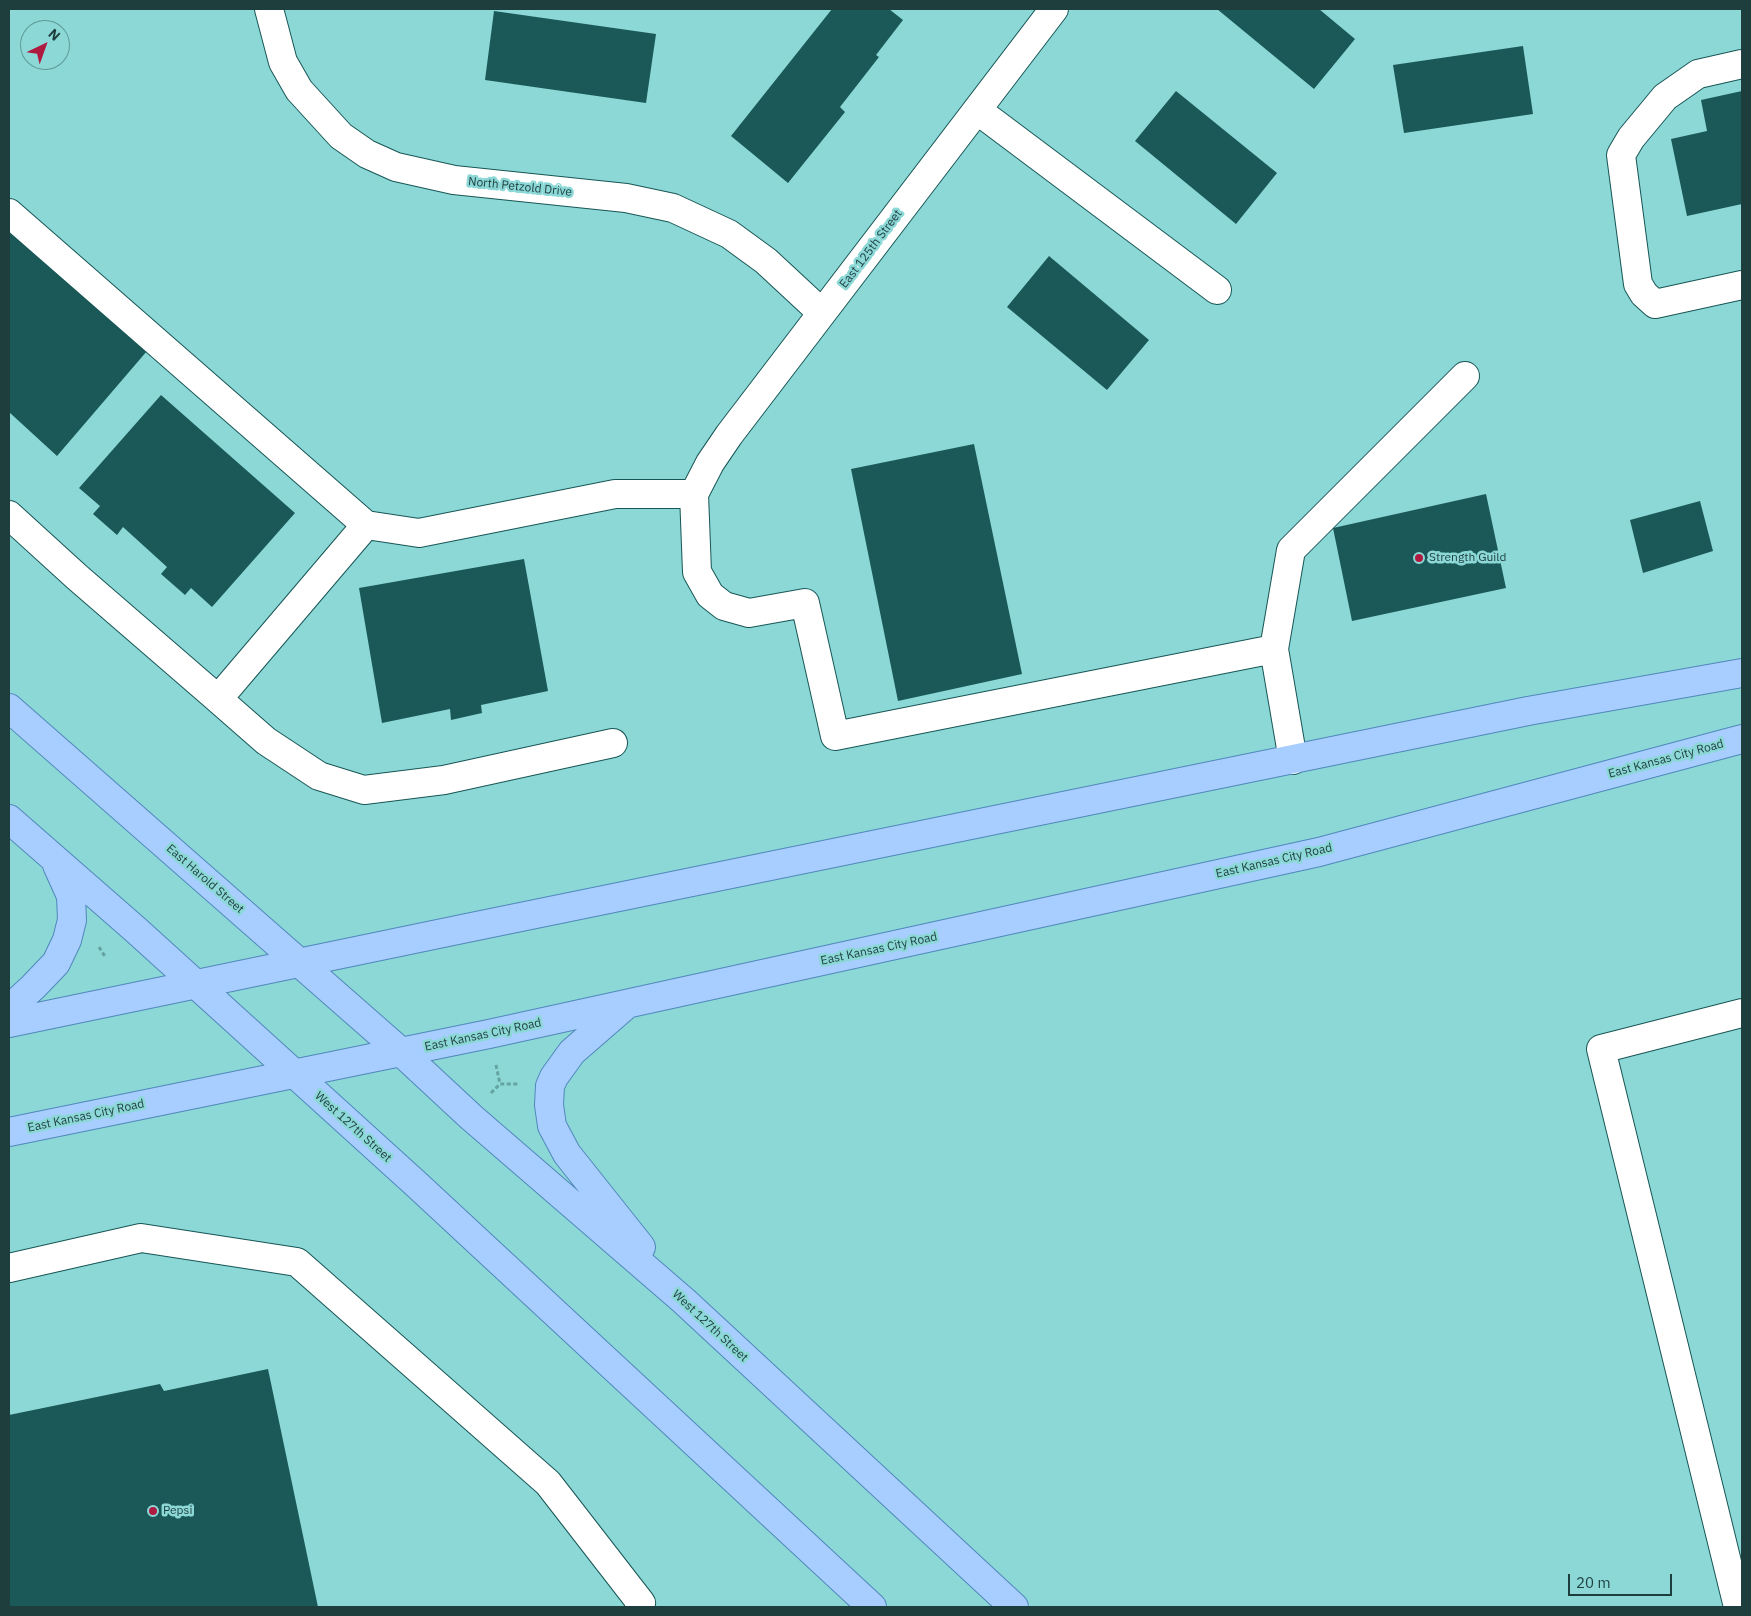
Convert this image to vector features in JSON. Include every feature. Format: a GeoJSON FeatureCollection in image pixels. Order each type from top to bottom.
{"type":"FeatureCollection","features":[{"type":"Feature","properties":{"kind":"main road"},"geometry":{"type":"LineString","coordinates":[[9,1023],[1528,712],[1742,673]]}},
{"type":"Feature","properties":{"kind":"main road","name":"East Harold Street"},"geometry":{"type":"LineString","coordinates":[[9,708],[400,1051]]}},
{"type":"Feature","properties":{"kind":"main road","name":"East Kansas City Road"},"geometry":{"type":"LineString","coordinates":[[9,1132],[489,1034],[1319,852],[1742,738]]}},
{"type":"Feature","properties":{"kind":"main road"},"geometry":{"type":"LineString","coordinates":[[9,819],[295,1074]]}},
{"type":"Feature","properties":{"kind":"main road"},"geometry":{"type":"LineString","coordinates":[[9,1009],[34,988],[56,964],[68,937],[72,920],[72,896],[54,859]]}},
{"type":"Feature","properties":{"kind":"main road"},"geometry":{"type":"LineString","coordinates":[[628,1004],[572,1052],[554,1077],[550,1086],[549,1104],[552,1126],[567,1154],[684,1302]]}},
{"type":"Feature","properties":{"kind":"main road","name":"West 127th Street"},"geometry":{"type":"LineString","coordinates":[[400,1051],[471,1117],[684,1302],[1014,1607]]}},
{"type":"Feature","properties":{"kind":"main road","name":"West 127th Street"},"geometry":{"type":"LineString","coordinates":[[295,1074],[872,1607]]}},
{"type":"Feature","properties":{"kind":"street","name":"North Petzold Drive"},"geometry":{"type":"LineString","coordinates":[[269,9],[283,62],[299,90],[341,136],[368,154],[396,167],[454,180],[626,198],[673,208],[729,234],[766,261],[822,313]]}},
{"type":"Feature","properties":{"kind":"street","name":"East 125th Street"},"geometry":{"type":"LineString","coordinates":[[694,494],[710,463],[729,435],[1054,9]]}},
{"type":"Feature","properties":{"kind":"street"},"geometry":{"type":"LineString","coordinates":[[1742,64],[1698,74],[1665,98],[1631,138],[1622,155],[1638,284],[1644,294],[1655,304],[1742,285]]}},
{"type":"Feature","properties":{"kind":"street"},"geometry":{"type":"LineString","coordinates":[[977,110],[1217,290]]}},
{"type":"Feature","properties":{"kind":"street"},"geometry":{"type":"LineString","coordinates":[[9,213],[366,524],[419,533],[614,494],[694,494],[697,572],[710,596],[724,606],[749,613],[805,603],[835,736],[1274,649]]}},
{"type":"Feature","properties":{"kind":"street"},"geometry":{"type":"LineString","coordinates":[[1293,760],[1274,649],[1291,550],[1465,376]]}},
{"type":"Feature","properties":{"kind":"street"},"geometry":{"type":"LineString","coordinates":[[9,515],[77,577],[266,741],[319,776],[364,790],[444,780],[613,743]]}},
{"type":"Feature","properties":{"kind":"street"},"geometry":{"type":"LineString","coordinates":[[218,699],[366,524]]}},
{"type":"Feature","properties":{"kind":"street"},"geometry":{"type":"LineString","coordinates":[[1738,1607],[1601,1049],[1742,1013]]}},
{"type":"Feature","properties":{"kind":"street"},"geometry":{"type":"LineString","coordinates":[[9,1268],[142,1238],[297,1262],[548,1483],[641,1604],[639,1607]]}},
{"type":"Feature","properties":{"kind":"path"},"geometry":{"type":"LineString","coordinates":[[98,946],[106,958]]}},
{"type":"Feature","properties":{"kind":"path"},"geometry":{"type":"LineString","coordinates":[[495,1060],[500,1084]]}},
{"type":"Feature","properties":{"kind":"path"},"geometry":{"type":"LineString","coordinates":[[490,1094],[500,1084],[519,1084]]}},
{"type":"Feature","properties":{"kind":"building"},"geometry":{"type":"Polygon","coordinates":[[[832,9],[889,9],[903,20],[876,55],[879,57],[840,107],[845,112],[788,183],[731,136],[832,9]]]}},
{"type":"Feature","properties":{"kind":"building"},"geometry":{"type":"Polygon","coordinates":[[[1217,9],[1319,9],[1355,39],[1314,89],[1217,9]]]}},
{"type":"Feature","properties":{"kind":"building"},"geometry":{"type":"Polygon","coordinates":[[[494,11],[656,34],[646,103],[485,80],[494,11]]]}},
{"type":"Feature","properties":{"kind":"building"},"geometry":{"type":"Polygon","coordinates":[[[1523,46],[1533,114],[1404,133],[1393,65],[1523,46]]]}},
{"type":"Feature","properties":{"kind":"building"},"geometry":{"type":"Polygon","coordinates":[[[1176,91],[1277,173],[1236,224],[1135,141],[1176,91]]]}},
{"type":"Feature","properties":{"kind":"building"},"geometry":{"type":"Polygon","coordinates":[[[1742,91],[1742,204],[1687,216],[1671,139],[1707,131],[1701,100],[1742,91]]]}},
{"type":"Feature","properties":{"kind":"building"},"geometry":{"type":"Polygon","coordinates":[[[9,228],[147,351],[57,456],[9,412],[9,228]]]}},
{"type":"Feature","properties":{"kind":"building"},"geometry":{"type":"Polygon","coordinates":[[[1049,256],[1149,340],[1107,390],[1007,307],[1049,256]]]}},
{"type":"Feature","properties":{"kind":"building"},"geometry":{"type":"Polygon","coordinates":[[[161,395],[295,513],[212,607],[191,588],[185,595],[161,574],[167,567],[123,527],[117,535],[93,514],[100,506],[79,488],[161,395]]]}},
{"type":"Feature","properties":{"kind":"building"},"geometry":{"type":"Polygon","coordinates":[[[974,444],[1022,674],[898,701],[851,469],[974,444]]]}},
{"type":"Feature","properties":{"kind":"building","name":"Strength Guild"},"geometry":{"type":"Polygon","coordinates":[[[1486,494],[1506,588],[1352,621],[1333,528],[1486,494]]]}},
{"type":"Feature","properties":{"kind":"building"},"geometry":{"type":"Polygon","coordinates":[[[1700,501],[1713,551],[1643,573],[1630,520],[1700,501]]]}},
{"type":"Feature","properties":{"kind":"building"},"geometry":{"type":"Polygon","coordinates":[[[524,559],[548,691],[481,705],[482,713],[451,720],[450,709],[382,723],[359,588],[524,559]]]}},
{"type":"Feature","properties":{"kind":"building","name":"Pepsi"},"geometry":{"type":"Polygon","coordinates":[[[268,1369],[318,1607],[9,1607],[9,1415],[160,1384],[164,1391],[268,1369]]]}},
{"type":"Feature","properties":{"kind":"place","name":"Strength Guild"},"geometry":{"type":"Point","coordinates":[1419,558]}},
{"type":"Feature","properties":{"kind":"place","name":"Pepsi"},"geometry":{"type":"Point","coordinates":[153,1511]}}]}
